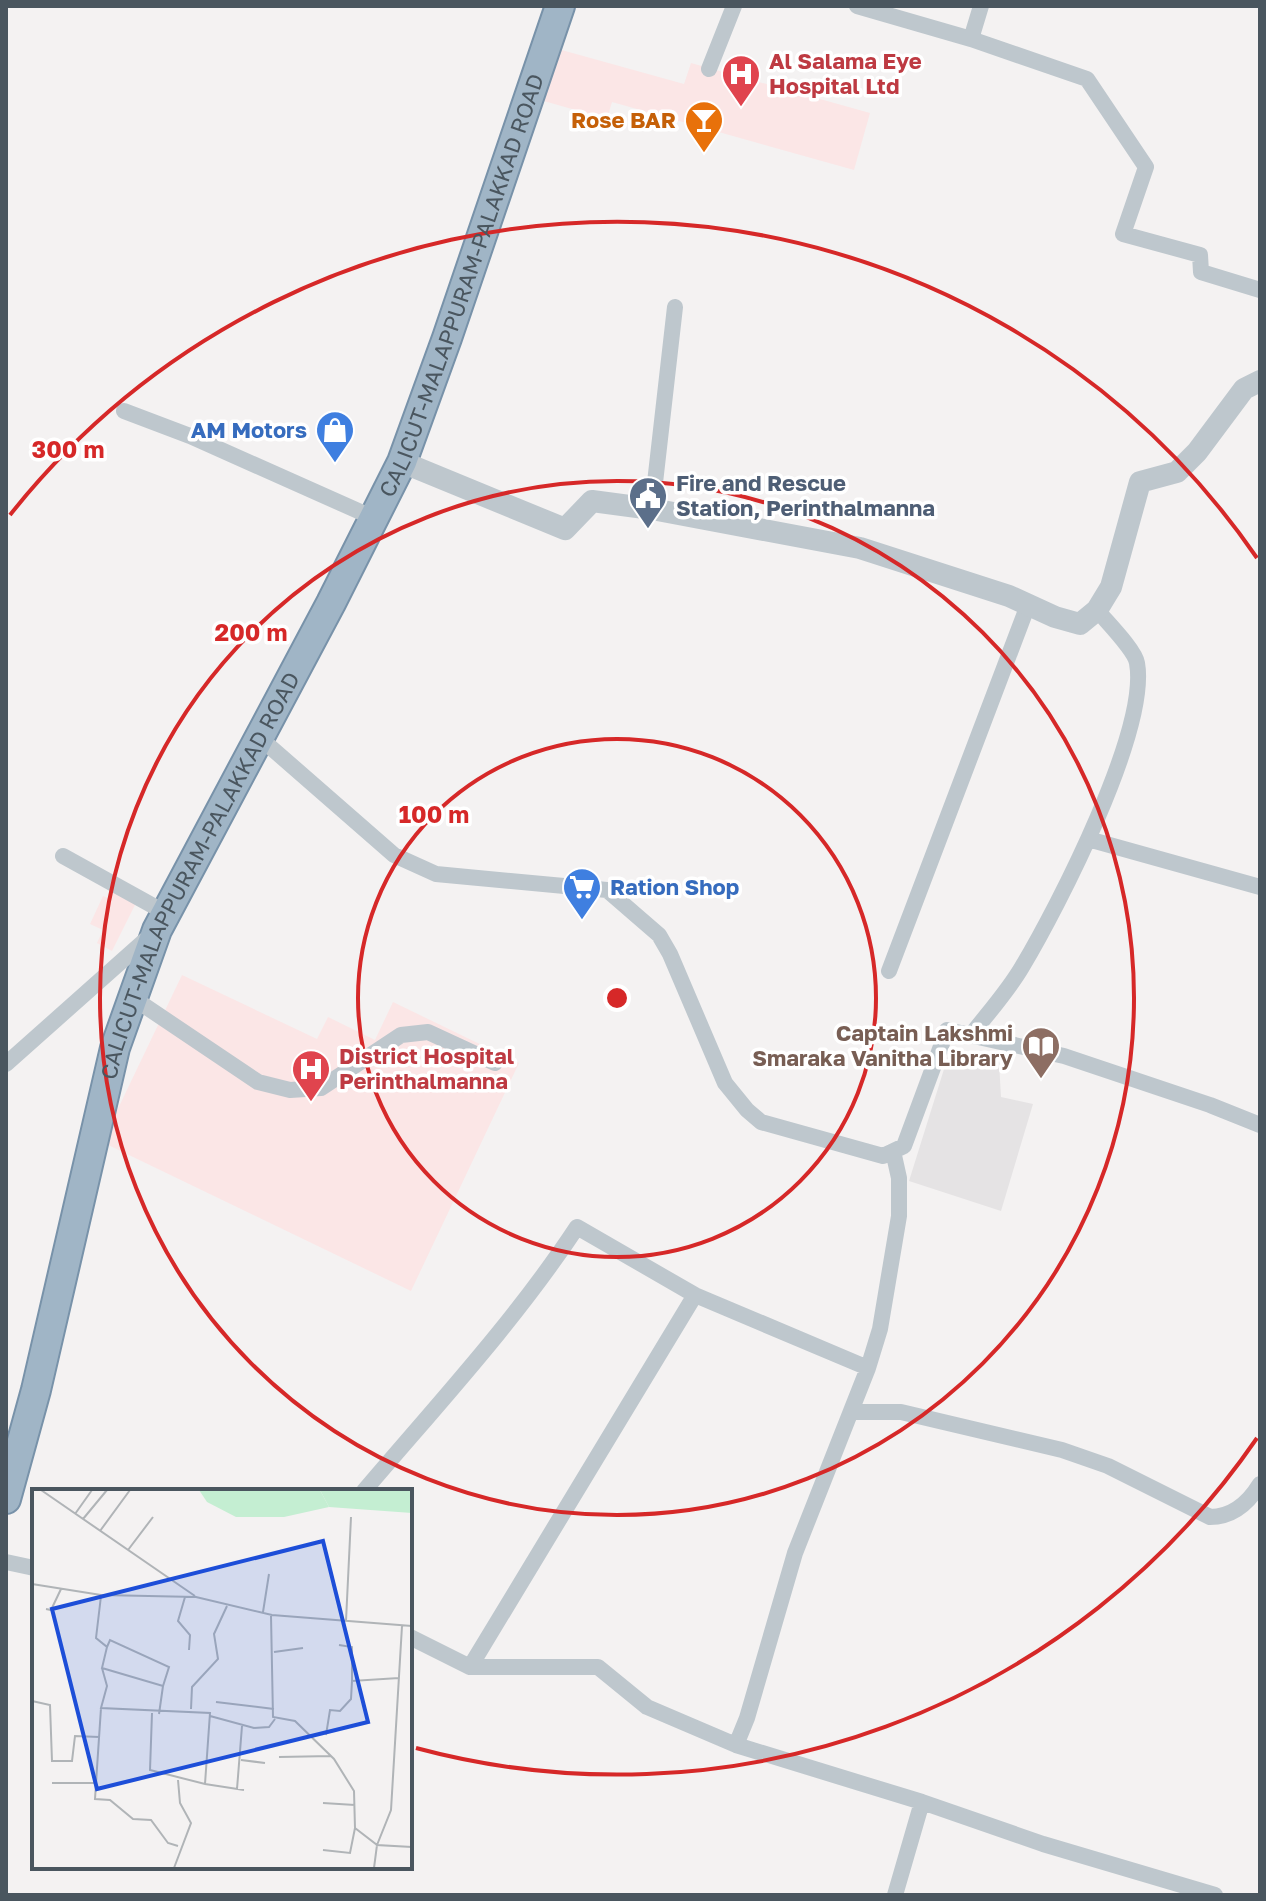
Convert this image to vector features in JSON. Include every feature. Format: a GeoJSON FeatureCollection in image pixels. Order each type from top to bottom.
{"type":"FeatureCollection","features":[{"type":"Feature","properties":{"kind":"highway","name":"CALICUT-MALAPPURAM-PALAKKAD ROAD"},"geometry":{"type":"LineString","coordinates":[[6,1499],[36,1390],[115,1048],[133,998],[162,921],[402,462],[560,6]]}},
{"type":"Feature","properties":{"kind":"street"},"geometry":{"type":"LineString","coordinates":[[709,69],[734,6]]}},
{"type":"Feature","properties":{"kind":"street"},"geometry":{"type":"LineString","coordinates":[[857,6],[971,39],[1087,79],[1146,167],[1123,234],[1200,255],[1201,272],[1260,290]]}},
{"type":"Feature","properties":{"kind":"street"},"geometry":{"type":"LineString","coordinates":[[971,39],[981,6]]}},
{"type":"Feature","properties":{"kind":"street"},"geometry":{"type":"LineString","coordinates":[[652,509],[675,307]]}},
{"type":"Feature","properties":{"kind":"street"},"geometry":{"type":"LineString","coordinates":[[402,462],[565,529],[592,501],[652,509],[860,548],[1080,624],[1097,610],[1111,587],[1140,482],[1177,472],[1197,452],[1244,389],[1260,381]]}},
{"type":"Feature","properties":{"kind":"street"},"geometry":{"type":"LineString","coordinates":[[124,411],[190,436],[374,518]]}},
{"type":"Feature","properties":{"kind":"street"},"geometry":{"type":"LineString","coordinates":[[889,971],[1028,605]]}},
{"type":"Feature","properties":{"kind":"street"},"geometry":{"type":"LineString","coordinates":[[971,1035],[1021,970],[1088,839],[1117,767],[1136,703],[1137,661],[1097,610]]}},
{"type":"Feature","properties":{"kind":"street"},"geometry":{"type":"LineString","coordinates":[[260,738],[394,855],[436,874],[607,890],[659,935],[725,1083],[761,1122],[883,1156],[904,1146],[947,1030],[1064,1056],[1260,1125]]}},
{"type":"Feature","properties":{"kind":"street"},"geometry":{"type":"LineString","coordinates":[[1088,839],[1260,887]]}},
{"type":"Feature","properties":{"kind":"street"},"geometry":{"type":"LineString","coordinates":[[6,1064],[162,921],[63,856]]}},
{"type":"Feature","properties":{"kind":"street"},"geometry":{"type":"LineString","coordinates":[[133,998],[258,1082],[290,1090],[321,1088],[401,1035],[428,1032],[495,1063]]}},
{"type":"Feature","properties":{"kind":"street"},"geometry":{"type":"LineString","coordinates":[[736,1745],[747,1718],[795,1553],[868,1368],[880,1329],[899,1216],[899,1178],[893,1151]]}},
{"type":"Feature","properties":{"kind":"street"},"geometry":{"type":"LineString","coordinates":[[366,1489],[488,1345],[577,1227],[695,1295],[868,1368]]}},
{"type":"Feature","properties":{"kind":"street"},"geometry":{"type":"LineString","coordinates":[[470,1667],[695,1295]]}},
{"type":"Feature","properties":{"kind":"street"},"geometry":{"type":"LineString","coordinates":[[851,1412],[901,1412],[1062,1450],[1108,1466],[1210,1517],[1234,1513],[1260,1484]]}},
{"type":"Feature","properties":{"kind":"street"},"geometry":{"type":"LineString","coordinates":[[6,1562],[32,1568]]}},
{"type":"Feature","properties":{"kind":"street"},"geometry":{"type":"LineString","coordinates":[[412,1638],[470,1667],[598,1667],[647,1707],[736,1745],[922,1802],[1043,1844],[1215,1895]]}},
{"type":"Feature","properties":{"kind":"street"},"geometry":{"type":"LineString","coordinates":[[895,1895],[922,1802]]}},
{"type":"Feature","properties":{"kind":"shaded area","name":"Al Salama Eye Hospital Ltd"},"geometry":{"type":"Polygon","coordinates":[[[558,49],[684,84],[691,63],[870,113],[854,170],[612,102],[607,119],[544,101],[558,49]]]}},
{"type":"Feature","properties":{"kind":"shaded area"},"geometry":{"type":"Polygon","coordinates":[[[114,892],[136,903],[112,951],[97,943],[103,930],[90,924],[103,896],[110,899],[114,892]]]}},
{"type":"Feature","properties":{"kind":"shaded area","name":"District Hospital Perinthalmanna"},"geometry":{"type":"Polygon","coordinates":[[[182,975],[317,1039],[328,1017],[375,1040],[393,1002],[519,1063],[411,1291],[102,1142],[182,975]]]}},
{"type":"Feature","properties":{"kind":"shaded area"},"geometry":{"type":"Polygon","coordinates":[[[950,1050],[999,1062],[1001,1097],[1033,1104],[1001,1211],[909,1181],[950,1050]]]}},
{"type":"Feature","properties":{"kind":"place","name":"Al Salama Eye Hospital Ltd"},"geometry":{"type":"Point","coordinates":[741,108]}},
{"type":"Feature","properties":{"kind":"place","name":"Rose BAR"},"geometry":{"type":"Point","coordinates":[704,154]}},
{"type":"Feature","properties":{"kind":"place","name":"AM Motors"},"geometry":{"type":"Point","coordinates":[335,464]}},
{"type":"Feature","properties":{"kind":"place","name":"Fire and Rescue Station, Perinthalmanna"},"geometry":{"type":"Point","coordinates":[648,530]}},
{"type":"Feature","properties":{"kind":"place","name":"Ration Shop"},"geometry":{"type":"Point","coordinates":[582,921]}},
{"type":"Feature","properties":{"kind":"place","name":"Captain Lakshmi Smaraka Vanitha Library"},"geometry":{"type":"Point","coordinates":[1041,1080]}},
{"type":"Feature","properties":{"kind":"place","name":"District Hospital Perinthalmanna"},"geometry":{"type":"Point","coordinates":[311,1103]}}]}
